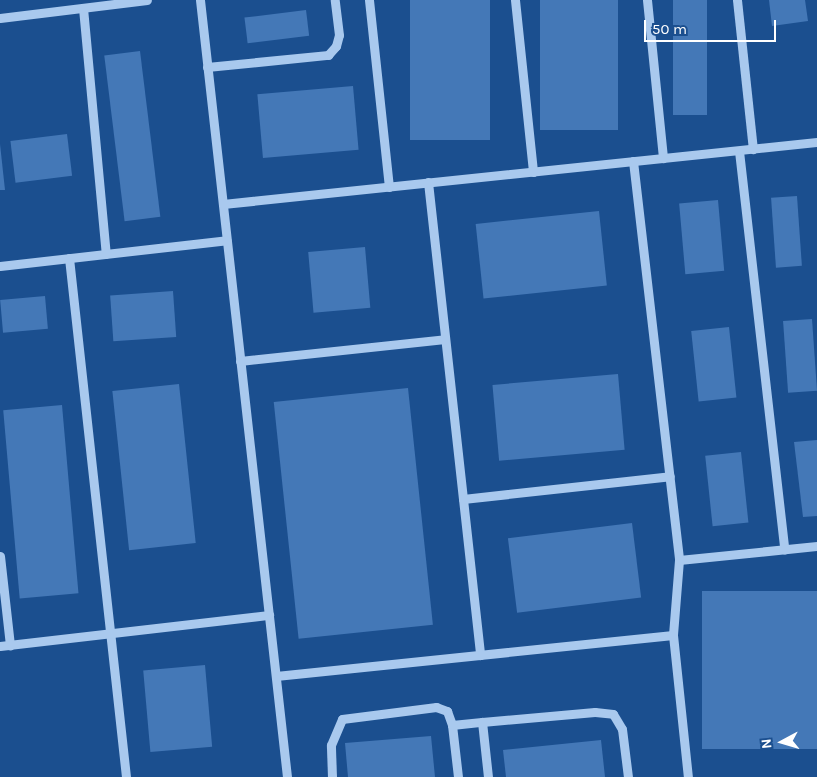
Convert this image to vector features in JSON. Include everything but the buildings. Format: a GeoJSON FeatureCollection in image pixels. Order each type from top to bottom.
{"type":"FeatureCollection","features":[{"type":"Feature","properties":{"kind":"lane"},"geometry":{"type":"LineString","coordinates":[[0,18],[147,0]]}},
{"type":"Feature","properties":{"kind":"lane"},"geometry":{"type":"LineString","coordinates":[[200,0],[287,777]]}},
{"type":"Feature","properties":{"kind":"lane"},"geometry":{"type":"LineString","coordinates":[[207,67],[328,55],[336,46],[339,35],[335,0]]}},
{"type":"Feature","properties":{"kind":"lane"},"geometry":{"type":"LineString","coordinates":[[369,0],[389,187]]}},
{"type":"Feature","properties":{"kind":"lane"},"geometry":{"type":"LineString","coordinates":[[515,0],[533,172]]}},
{"type":"Feature","properties":{"kind":"lane"},"geometry":{"type":"LineString","coordinates":[[647,0],[663,158]]}},
{"type":"Feature","properties":{"kind":"lane"},"geometry":{"type":"LineString","coordinates":[[737,0],[753,149]]}},
{"type":"Feature","properties":{"kind":"lane"},"geometry":{"type":"LineString","coordinates":[[83,8],[106,254]]}},
{"type":"Feature","properties":{"kind":"lane"},"geometry":{"type":"LineString","coordinates":[[223,204],[817,142]]}},
{"type":"Feature","properties":{"kind":"lane"},"geometry":{"type":"LineString","coordinates":[[739,150],[784,549]]}},
{"type":"Feature","properties":{"kind":"lane"},"geometry":{"type":"LineString","coordinates":[[633,162],[679,560],[673,635],[688,777]]}},
{"type":"Feature","properties":{"kind":"lane"},"geometry":{"type":"LineString","coordinates":[[428,182],[480,655]]}},
{"type":"Feature","properties":{"kind":"lane"},"geometry":{"type":"LineString","coordinates":[[0,266],[226,240]]}},
{"type":"Feature","properties":{"kind":"lane"},"geometry":{"type":"LineString","coordinates":[[69,258],[126,777]]}},
{"type":"Feature","properties":{"kind":"lane"},"geometry":{"type":"LineString","coordinates":[[240,361],[445,339]]}},
{"type":"Feature","properties":{"kind":"lane"},"geometry":{"type":"LineString","coordinates":[[462,499],[670,476]]}},
{"type":"Feature","properties":{"kind":"lane"},"geometry":{"type":"LineString","coordinates":[[679,560],[817,546]]}},
{"type":"Feature","properties":{"kind":"lane"},"geometry":{"type":"LineString","coordinates":[[0,556],[10,645]]}},
{"type":"Feature","properties":{"kind":"lane"},"geometry":{"type":"LineString","coordinates":[[0,646],[269,615]]}},
{"type":"Feature","properties":{"kind":"lane"},"geometry":{"type":"LineString","coordinates":[[276,676],[673,635]]}},
{"type":"Feature","properties":{"kind":"lane"},"geometry":{"type":"LineString","coordinates":[[332,777],[331,745],[342,719],[436,707],[447,710],[452,725],[458,777]]}},
{"type":"Feature","properties":{"kind":"lane"},"geometry":{"type":"LineString","coordinates":[[452,725],[595,712],[613,714],[622,729],[628,777]]}},
{"type":"Feature","properties":{"kind":"lane"},"geometry":{"type":"LineString","coordinates":[[482,722],[488,777]]}}]}
